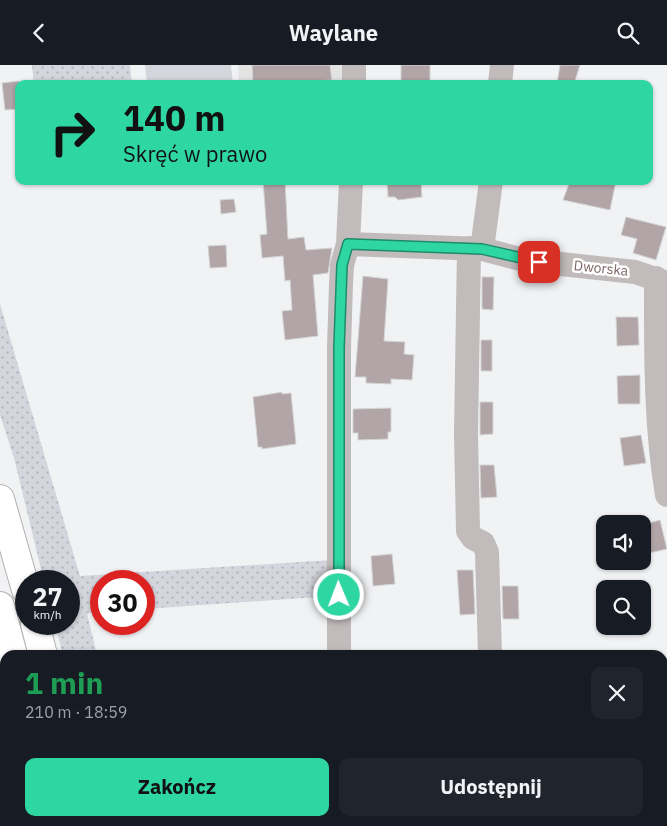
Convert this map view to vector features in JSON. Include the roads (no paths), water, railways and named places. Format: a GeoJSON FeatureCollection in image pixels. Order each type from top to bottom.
{"type":"FeatureCollection","features":[{"type":"Feature","properties":{"kind":"highway"},"geometry":{"type":"LineString","coordinates":[[0,499],[20,570]]}},
{"type":"Feature","properties":{"kind":"highway"},"geometry":{"type":"LineString","coordinates":[[0,607],[12,650]]}},
{"type":"Feature","properties":{"kind":"highway"},"geometry":{"type":"LineString","coordinates":[[38,635],[42,650]]}},
{"type":"Feature","properties":{"kind":"street"},"geometry":{"type":"LineString","coordinates":[[354,65],[354,80]]}},
{"type":"Feature","properties":{"kind":"street"},"geometry":{"type":"LineString","coordinates":[[500,80],[502,65]]}},
{"type":"Feature","properties":{"kind":"street"},"geometry":{"type":"LineString","coordinates":[[339,650],[339,348],[342,265],[348,244],[351,185]]}},
{"type":"Feature","properties":{"kind":"street"},"geometry":{"type":"LineString","coordinates":[[490,185],[476,248],[466,434],[468,531],[473,538],[483,543],[487,552],[490,650]]}},
{"type":"Feature","properties":{"kind":"street","name":"Dworska"},"geometry":{"type":"LineString","coordinates":[[348,244],[476,248],[524,260],[635,272],[661,281]]}},
{"type":"Feature","properties":{"kind":"street"},"geometry":{"type":"LineString","coordinates":[[661,281],[656,385],[660,451],[667,495]]}}]}
